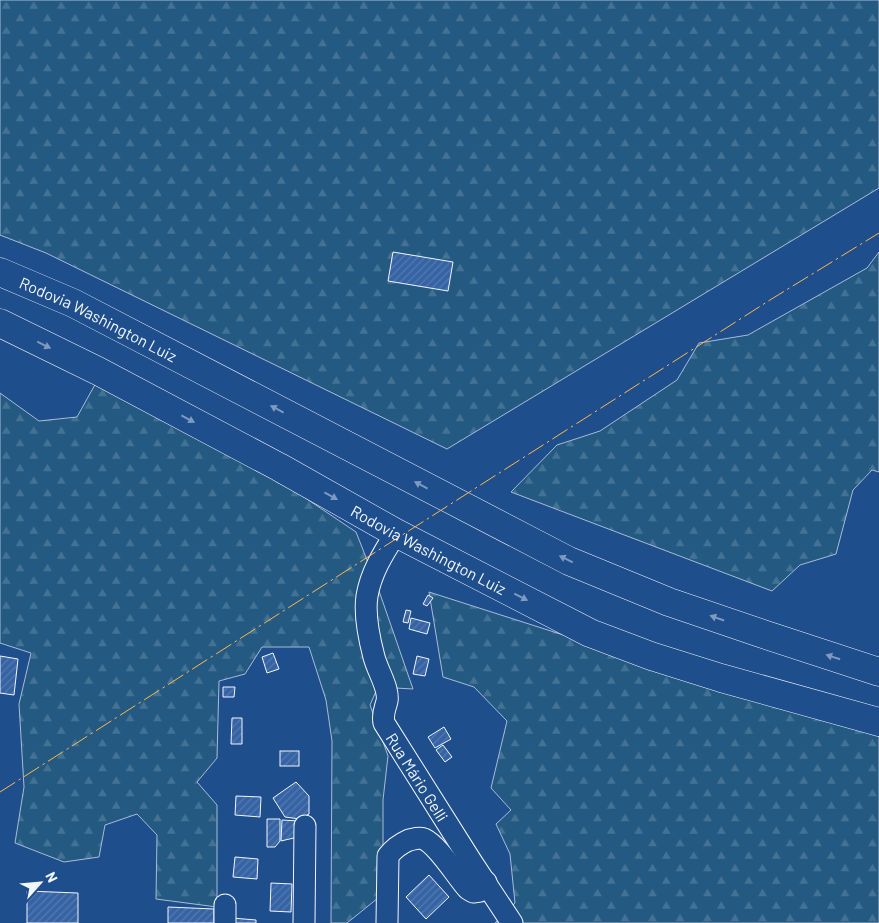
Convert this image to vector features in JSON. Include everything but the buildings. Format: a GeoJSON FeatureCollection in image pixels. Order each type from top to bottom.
{"type":"FeatureCollection","features":[{"type":"Feature","properties":{"kind":"highway","name":"Rodovia Washington Luiz"},"geometry":{"type":"LineString","coordinates":[[0,272],[73,303],[569,561],[669,602],[879,672]]}},
{"type":"Feature","properties":{"kind":"highway","name":"Rodovia Washington Luiz"},"geometry":{"type":"LineString","coordinates":[[0,323],[98,371],[279,467],[396,533],[590,633],[651,656],[721,678],[879,722]]}},
{"type":"Feature","properties":{"kind":"street","name":"Rua Mário Gelli"},"geometry":{"type":"LineString","coordinates":[[396,533],[376,568],[367,596],[367,613],[374,656],[387,697],[383,719],[390,733],[512,923]]}},
{"type":"Feature","properties":{"kind":"street"},"geometry":{"type":"LineString","coordinates":[[304,923],[305,826]]}},
{"type":"Feature","properties":{"kind":"street"},"geometry":{"type":"LineString","coordinates":[[387,923],[388,856],[398,845],[407,841],[423,838],[435,846],[468,889],[473,892],[480,892],[486,882]]}},
{"type":"Feature","properties":{"kind":"green space"},"geometry":{"type":"Polygon","coordinates":[[[0,0],[879,0],[879,188],[447,449],[46,253],[0,235],[0,0]]]}},
{"type":"Feature","properties":{"kind":"green space"},"geometry":{"type":"Polygon","coordinates":[[[879,252],[879,472],[872,470],[853,490],[836,554],[800,565],[772,591],[511,492],[557,445],[600,431],[677,380],[699,343],[748,335],[867,268],[879,252]]]}},
{"type":"Feature","properties":{"kind":"green space"},"geometry":{"type":"Polygon","coordinates":[[[97,381],[286,485],[356,532],[378,588],[413,689],[378,687],[370,705],[388,756],[383,800],[383,894],[347,923],[331,923],[332,741],[326,700],[309,647],[262,647],[245,674],[219,681],[217,758],[197,782],[217,805],[217,907],[156,899],[157,835],[137,814],[105,825],[99,857],[64,862],[15,843],[24,787],[19,704],[31,653],[0,643],[0,393],[39,421],[77,417],[97,381]]]}},
{"type":"Feature","properties":{"kind":"green space"},"geometry":{"type":"Polygon","coordinates":[[[429,592],[879,736],[879,923],[495,923],[515,903],[510,854],[496,824],[511,810],[491,788],[507,721],[474,687],[443,677],[429,592]]]}},
{"type":"Feature","properties":{"kind":"power"},"geometry":{"type":"LineString","coordinates":[[0,792],[770,300],[879,233]]}}]}
